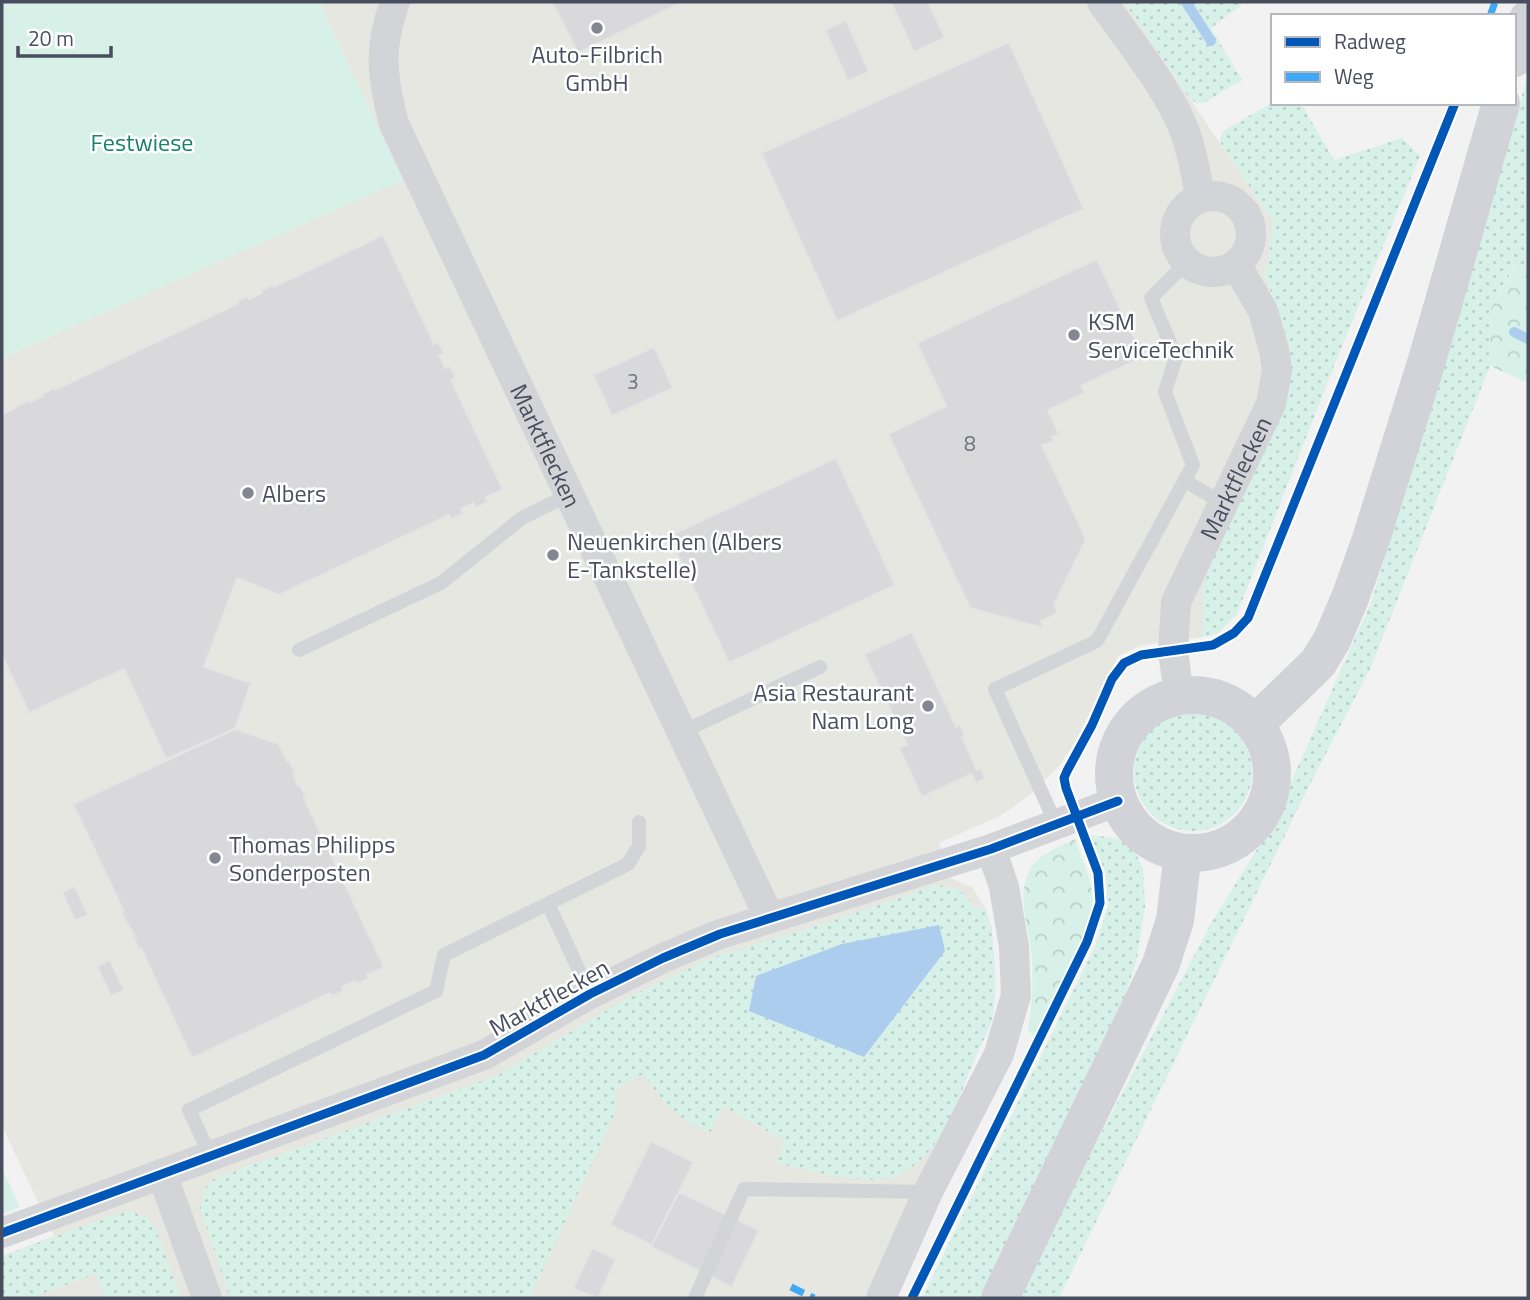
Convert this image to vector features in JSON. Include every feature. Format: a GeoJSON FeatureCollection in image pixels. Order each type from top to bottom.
{"type":"FeatureCollection","features":[{"type":"Feature","properties":{"kind":"main road"},"geometry":{"type":"LineString","coordinates":[[1516,52],[1528,19]]}},
{"type":"Feature","properties":{"kind":"main road"},"geometry":{"type":"LineString","coordinates":[[1255,724],[1318,663],[1332,640],[1350,598],[1427,360],[1500,105]]}},
{"type":"Feature","properties":{"kind":"main road"},"geometry":{"type":"LineString","coordinates":[[1179,695],[1208,695],[1234,705],[1255,724],[1269,747],[1273,774],[1268,801],[1255,824],[1235,842],[1210,852],[1183,853],[1162,847],[1143,836],[1128,820],[1118,801],[1113,773],[1118,746],[1132,722],[1153,704],[1179,695]]}},
{"type":"Feature","properties":{"kind":"main road"},"geometry":{"type":"LineString","coordinates":[[1000,1298],[1161,964],[1175,919],[1183,853]]}},
{"type":"Feature","properties":{"kind":"street","name":"Marktflecken"},"geometry":{"type":"LineString","coordinates":[[394,2],[385,29],[382,52],[386,91],[394,124],[769,917]]}},
{"type":"Feature","properties":{"kind":"street"},"geometry":{"type":"LineString","coordinates":[[1102,2],[1180,120],[1187,136],[1201,198]]}},
{"type":"Feature","properties":{"kind":"street"},"geometry":{"type":"LineString","coordinates":[[1212,196],[1235,203],[1244,211],[1249,222],[1250,245],[1245,256],[1236,264],[1216,272],[1206,272],[1187,262],[1180,253],[1175,232],[1183,211],[1201,198],[1212,196]]}},
{"type":"Feature","properties":{"kind":"street","name":"Marktflecken"},"geometry":{"type":"LineString","coordinates":[[1179,695],[1173,651],[1176,602],[1271,404],[1277,369],[1263,311],[1236,264]]}},
{"type":"Feature","properties":{"kind":"street","name":"Marktflecken"},"geometry":{"type":"LineString","coordinates":[[2,1233],[484,1055],[590,995],[663,958],[720,934],[991,849],[1118,801]]}},
{"type":"Feature","properties":{"kind":"street"},"geometry":{"type":"LineString","coordinates":[[881,1298],[928,1192],[999,1054],[1016,995],[1014,947],[1003,887],[991,849]]}},
{"type":"Feature","properties":{"kind":"street"},"geometry":{"type":"LineString","coordinates":[[162,1174],[207,1298]]}},
{"type":"Feature","properties":{"kind":"lane"},"geometry":{"type":"LineString","coordinates":[[1056,824],[995,689],[1097,641],[1193,465],[1165,392],[1177,357],[1151,298],[1187,262]]}},
{"type":"Feature","properties":{"kind":"lane"},"geometry":{"type":"LineString","coordinates":[[1185,481],[1223,503]]}},
{"type":"Feature","properties":{"kind":"lane"},"geometry":{"type":"LineString","coordinates":[[299,650],[441,583],[522,517],[570,494]]}},
{"type":"Feature","properties":{"kind":"lane"},"geometry":{"type":"LineString","coordinates":[[682,732],[820,667]]}},
{"type":"Feature","properties":{"kind":"lane"},"geometry":{"type":"LineString","coordinates":[[211,1157],[189,1110],[436,991],[444,955],[628,864],[639,846],[639,822]]}},
{"type":"Feature","properties":{"kind":"lane"},"geometry":{"type":"LineString","coordinates":[[548,904],[590,995]]}},
{"type":"Feature","properties":{"kind":"lane"},"geometry":{"type":"LineString","coordinates":[[695,1298],[744,1189],[928,1192]]}},
{"type":"Feature","properties":{"kind":"shaded area"},"geometry":{"type":"Polygon","coordinates":[[[319,2],[1124,2],[1273,221],[1269,258],[1264,273],[1290,344],[1287,393],[1202,591],[1202,637],[1143,645],[1118,656],[1074,744],[1059,766],[1030,795],[1000,816],[939,843],[949,877],[972,887],[986,909],[992,928],[993,1017],[866,1298],[2,1298],[2,1256],[54,1236],[2,1126],[2,358],[402,180],[319,2]]]}},
{"type":"Feature","properties":{"kind":"green space","name":"Festwiese"},"geometry":{"type":"Polygon","coordinates":[[[2,2],[319,2],[403,180],[2,358],[2,2]]]}},
{"type":"Feature","properties":{"kind":"green space"},"geometry":{"type":"Polygon","coordinates":[[[1124,2],[1240,2],[1242,5],[1211,28],[1242,80],[1204,103],[1198,104],[1190,99],[1124,2]]]}},
{"type":"Feature","properties":{"kind":"green space"},"geometry":{"type":"Polygon","coordinates":[[[1528,75],[1528,266],[1515,265],[1489,312],[1490,366],[1370,669],[1305,794],[1059,1298],[1020,1298],[1079,1176],[1210,925],[1272,825],[1372,600],[1528,75]]]}},
{"type":"Feature","properties":{"kind":"green space"},"geometry":{"type":"Polygon","coordinates":[[[1271,103],[1302,105],[1334,160],[1402,138],[1420,156],[1237,614],[1218,634],[1202,637],[1202,591],[1222,532],[1287,393],[1290,345],[1264,273],[1269,258],[1273,221],[1221,144],[1223,131],[1271,103]]]}},
{"type":"Feature","properties":{"kind":"green space"},"geometry":{"type":"Polygon","coordinates":[[[1516,265],[1528,266],[1528,383],[1490,366],[1489,312],[1516,265]]]}},
{"type":"Feature","properties":{"kind":"green space"},"geometry":{"type":"Polygon","coordinates":[[[1193,713],[1216,717],[1235,730],[1248,749],[1252,772],[1248,795],[1235,814],[1216,827],[1193,831],[1170,827],[1151,814],[1138,795],[1134,772],[1138,749],[1151,730],[1170,717],[1193,713]]]}},
{"type":"Feature","properties":{"kind":"green space"},"geometry":{"type":"Polygon","coordinates":[[[1090,835],[1115,838],[1131,844],[1143,868],[1145,906],[1137,958],[1118,1019],[979,1298],[922,1298],[1096,944],[1108,906],[1105,872],[1090,835]]]}},
{"type":"Feature","properties":{"kind":"green space"},"geometry":{"type":"Polygon","coordinates":[[[1075,839],[1091,884],[1092,906],[1072,965],[1034,1036],[1028,1031],[1032,969],[1024,902],[1026,880],[1038,859],[1075,839]]]}},
{"type":"Feature","properties":{"kind":"green space"},"geometry":{"type":"Polygon","coordinates":[[[935,885],[959,891],[974,909],[986,909],[995,962],[995,1002],[990,1025],[945,1129],[926,1154],[903,1173],[884,1179],[854,1179],[776,1163],[785,1141],[723,1106],[710,1133],[672,1109],[643,1074],[615,1090],[615,1113],[530,1298],[230,1298],[200,1208],[204,1192],[211,1180],[498,1075],[631,996],[711,958],[835,920],[935,885]]]}},
{"type":"Feature","properties":{"kind":"green space"},"geometry":{"type":"Polygon","coordinates":[[[2,1169],[20,1207],[2,1214],[2,1169]]]}},
{"type":"Feature","properties":{"kind":"green space"},"geometry":{"type":"Polygon","coordinates":[[[130,1211],[148,1218],[155,1228],[181,1298],[105,1298],[96,1274],[30,1298],[2,1298],[2,1256],[130,1211]]]}},
{"type":"Feature","properties":{"kind":"water"},"geometry":{"type":"Polygon","coordinates":[[[939,925],[945,951],[864,1057],[749,1011],[756,976],[842,944],[939,925]]]}},
{"type":"Feature","properties":{"kind":"building","name":"Auto-Filbrich GmbH"},"geometry":{"type":"Polygon","coordinates":[[[552,2],[682,2],[578,53],[552,2]]]}},
{"type":"Feature","properties":{"kind":"building"},"geometry":{"type":"Polygon","coordinates":[[[891,2],[928,2],[945,38],[914,52],[891,2]]]}},
{"type":"Feature","properties":{"kind":"building"},"geometry":{"type":"Polygon","coordinates":[[[846,20],[869,72],[848,81],[825,30],[846,20]]]}},
{"type":"Feature","properties":{"kind":"building"},"geometry":{"type":"Polygon","coordinates":[[[1009,42],[1084,209],[837,321],[761,153],[1009,42]]]}},
{"type":"Feature","properties":{"kind":"building","name":"Albers"},"geometry":{"type":"Polygon","coordinates":[[[383,235],[434,344],[438,342],[444,353],[439,355],[445,368],[450,366],[456,378],[451,380],[503,490],[486,497],[488,502],[476,508],[473,503],[461,509],[463,514],[451,519],[449,515],[279,595],[237,578],[204,667],[251,683],[235,729],[166,759],[124,669],[29,713],[2,655],[2,415],[54,388],[55,390],[237,304],[236,302],[248,296],[249,299],[262,293],[261,290],[273,285],[274,287],[383,235]]]}},
{"type":"Feature","properties":{"kind":"building"},"geometry":{"type":"Polygon","coordinates":[[[1097,259],[1143,357],[1081,386],[1085,393],[1048,410],[1059,434],[1052,437],[1054,441],[1042,445],[1086,539],[1054,605],[1058,613],[1041,621],[1043,628],[970,608],[888,434],[946,406],[917,343],[1097,259]]]}},
{"type":"Feature","properties":{"kind":"building"},"geometry":{"type":"Polygon","coordinates":[[[654,347],[673,388],[612,416],[593,375],[654,347]]]}},
{"type":"Feature","properties":{"kind":"building"},"geometry":{"type":"Polygon","coordinates":[[[836,458],[895,585],[729,663],[669,536],[836,458]]]}},
{"type":"Feature","properties":{"kind":"building","name":"Neuenkirchen (Albers E-Tankstelle)"},"geometry":{"type":"Polygon","coordinates":[[[556,548],[561,556],[550,561],[546,553],[556,548]]]}},
{"type":"Feature","properties":{"kind":"building"},"geometry":{"type":"Polygon","coordinates":[[[912,632],[956,727],[960,725],[965,736],[962,737],[977,770],[981,769],[985,779],[976,783],[971,774],[922,797],[899,748],[907,745],[864,654],[912,632]]]}},
{"type":"Feature","properties":{"kind":"building","name":"Thomas Philipps Sonderposten"},"geometry":{"type":"Polygon","coordinates":[[[235,729],[279,744],[287,761],[289,760],[298,786],[300,785],[384,967],[367,975],[369,979],[342,987],[344,991],[332,996],[330,993],[192,1058],[141,948],[139,949],[133,937],[135,936],[121,913],[124,912],[73,804],[235,729]]]}},
{"type":"Feature","properties":{"kind":"building"},"geometry":{"type":"Polygon","coordinates":[[[75,886],[88,915],[75,921],[62,892],[75,886]]]}},
{"type":"Feature","properties":{"kind":"building"},"geometry":{"type":"Polygon","coordinates":[[[110,960],[124,990],[111,996],[97,966],[110,960]]]}},
{"type":"Feature","properties":{"kind":"building"},"geometry":{"type":"Polygon","coordinates":[[[651,1141],[694,1162],[652,1245],[610,1225],[651,1141]]]}},
{"type":"Feature","properties":{"kind":"building"},"geometry":{"type":"Polygon","coordinates":[[[679,1192],[759,1230],[732,1287],[651,1247],[679,1192]]]}},
{"type":"Feature","properties":{"kind":"building"},"geometry":{"type":"Polygon","coordinates":[[[592,1248],[616,1259],[598,1298],[573,1289],[592,1248]]]}},
{"type":"Feature","properties":{"kind":"waterway"},"geometry":{"type":"LineString","coordinates":[[1186,2],[1211,41]]}},
{"type":"Feature","properties":{"kind":"waterway"},"geometry":{"type":"LineString","coordinates":[[1514,332],[1528,339]]}},
{"type":"Feature","properties":{"kind":"marked path"},"geometry":{"type":"LineString","coordinates":[[1491,14],[1495,2]]}},
{"type":"Feature","properties":{"kind":"marked path"},"geometry":{"type":"LineString","coordinates":[[791,1287],[814,1298]]}},
{"type":"Feature","properties":{"kind":"cycle path"},"geometry":{"type":"LineString","coordinates":[[912,1298],[1087,942],[1100,903],[1098,873],[1066,788],[1064,778],[1067,771],[1092,725],[1112,679],[1124,663],[1141,655],[1213,645],[1234,633],[1248,618],[1454,105]]}},
{"type":"Feature","properties":{"kind":"cycle path"},"geometry":{"type":"LineString","coordinates":[[2,1233],[484,1055],[590,994],[720,934],[991,849],[1118,801]]}},
{"type":"Feature","properties":{"kind":"place","name":"Auto-Filbrich GmbH"},"geometry":{"type":"Point","coordinates":[597,28]}},
{"type":"Feature","properties":{"kind":"place","name":"KSM ServiceTechnik"},"geometry":{"type":"Point","coordinates":[1074,335]}},
{"type":"Feature","properties":{"kind":"place","name":"Albers"},"geometry":{"type":"Point","coordinates":[248,493]}},
{"type":"Feature","properties":{"kind":"place","name":"Neuenkirchen (Albers E-Tankstelle)"},"geometry":{"type":"Point","coordinates":[553,555]}},
{"type":"Feature","properties":{"kind":"place","name":"Asia Restaurant Nam Long"},"geometry":{"type":"Point","coordinates":[928,706]}},
{"type":"Feature","properties":{"kind":"place","name":"Thomas Philipps Sonderposten"},"geometry":{"type":"Point","coordinates":[215,858]}}]}
